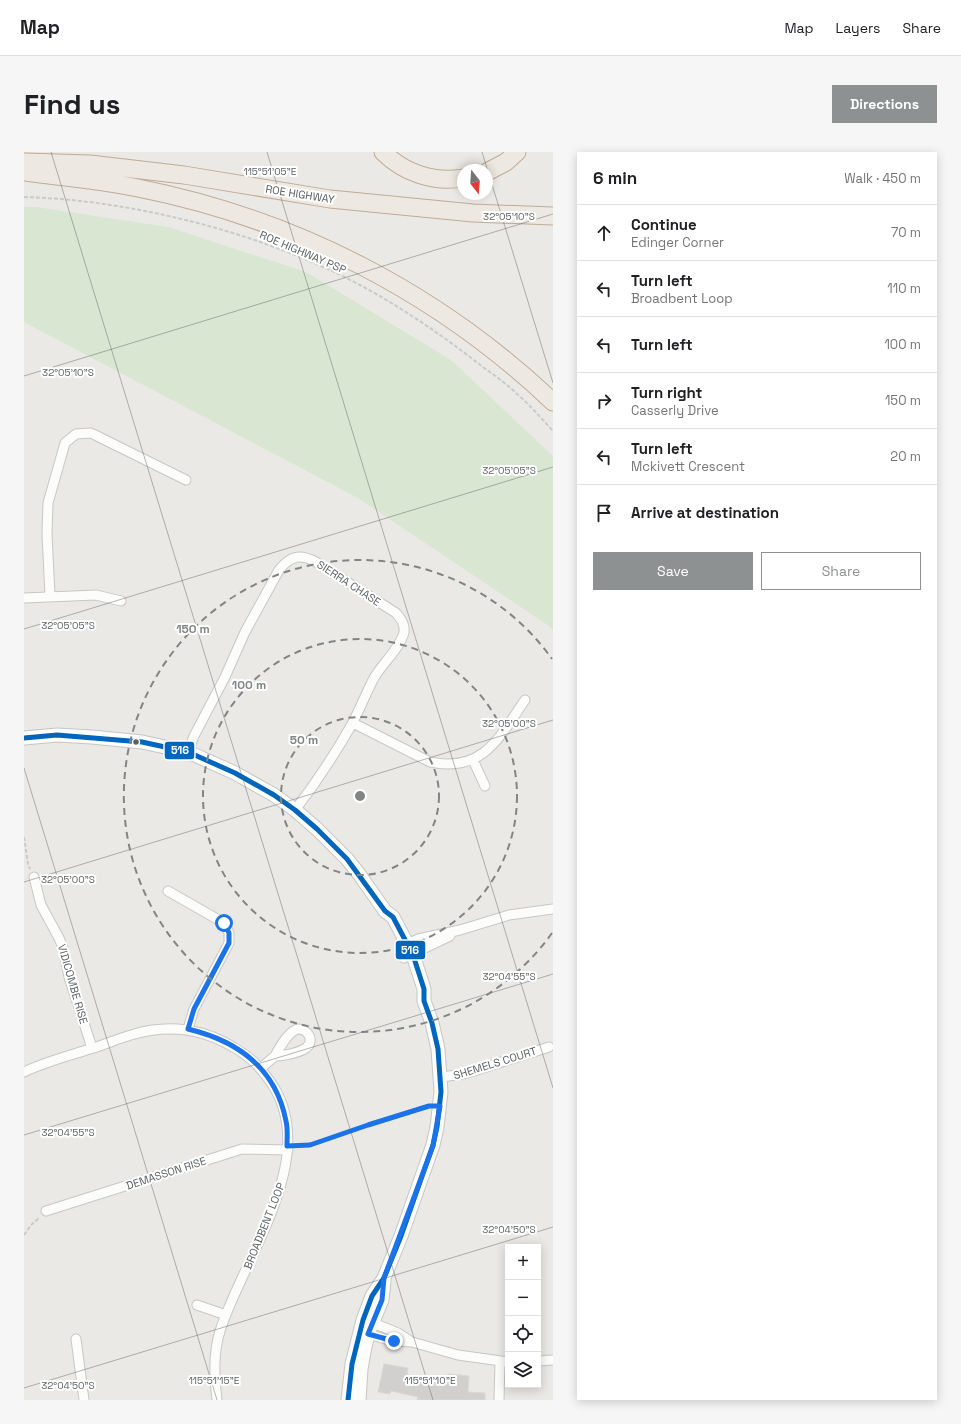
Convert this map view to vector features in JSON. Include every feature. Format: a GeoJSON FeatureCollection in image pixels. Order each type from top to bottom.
{"type":"FeatureCollection","features":[{"type":"Feature","properties":{"kind":"highway"},"geometry":{"type":"LineString","coordinates":[[383,152],[404,168],[420,175],[438,179],[457,178]]}},
{"type":"Feature","properties":{"kind":"highway"},"geometry":{"type":"LineString","coordinates":[[493,169],[506,162],[517,152]]}},
{"type":"Feature","properties":{"kind":"highway","name":"ROE HIGHWAY"},"geometry":{"type":"LineString","coordinates":[[24,162],[90,164],[184,174],[330,199],[452,211],[553,215]]}},
{"type":"Feature","properties":{"kind":"highway"},"geometry":{"type":"LineString","coordinates":[[24,172],[113,183],[163,193],[267,224],[326,248],[383,277],[438,310],[490,347],[553,402]]}},
{"type":"Feature","properties":{"kind":"street"},"geometry":{"type":"LineString","coordinates":[[50,596],[47,534],[48,503],[65,443],[76,434],[91,433],[186,480]]}},
{"type":"Feature","properties":{"kind":"street","name":"SIERRA CHASE"},"geometry":{"type":"LineString","coordinates":[[188,752],[194,736],[279,570],[285,563],[297,557],[306,557],[316,562],[396,613],[402,620],[404,633],[400,642],[375,676],[353,723],[316,784],[295,810]]}},
{"type":"Feature","properties":{"kind":"street"},"geometry":{"type":"LineString","coordinates":[[24,598],[96,595],[121,601]]}},
{"type":"Feature","properties":{"kind":"street"},"geometry":{"type":"LineString","coordinates":[[353,723],[430,762],[443,765],[459,764],[473,760],[489,749],[525,700]]}},
{"type":"Feature","properties":{"kind":"street"},"geometry":{"type":"LineString","coordinates":[[24,738],[57,735],[92,736],[142,742],[188,752],[234,773],[274,795],[295,810],[317,829],[347,859],[385,911],[388,923],[406,951],[417,993],[424,1001],[436,1037],[441,1077],[440,1106],[433,1146],[384,1278],[372,1296],[366,1327],[359,1400]]}},
{"type":"Feature","properties":{"kind":"street"},"geometry":{"type":"LineString","coordinates":[[473,760],[485,786]]}},
{"type":"Feature","properties":{"kind":"street","name":"VIDICOMBE RISE"},"geometry":{"type":"LineString","coordinates":[[34,877],[41,905],[63,948],[69,977],[92,1048]]}},
{"type":"Feature","properties":{"kind":"street"},"geometry":{"type":"LineString","coordinates":[[168,891],[224,923],[229,933],[229,943],[194,1009],[188,1029]]}},
{"type":"Feature","properties":{"kind":"street"},"geometry":{"type":"LineString","coordinates":[[406,951],[418,939],[460,930],[509,916],[553,909]]}},
{"type":"Feature","properties":{"kind":"street"},"geometry":{"type":"LineString","coordinates":[[406,951],[460,930]]}},
{"type":"Feature","properties":{"kind":"street","name":"BROADBENT LOOP"},"geometry":{"type":"LineString","coordinates":[[24,1072],[42,1064],[131,1035],[157,1029],[188,1029],[208,1034],[226,1042],[248,1055],[261,1068],[277,1092],[287,1123],[287,1148],[284,1178],[220,1332],[216,1352],[215,1379],[217,1400]]}},
{"type":"Feature","properties":{"kind":"street","name":"SHEMELS COURT"},"geometry":{"type":"LineString","coordinates":[[441,1077],[464,1074],[549,1047]]}},
{"type":"Feature","properties":{"kind":"street"},"geometry":{"type":"LineString","coordinates":[[261,1068],[275,1056]]}},
{"type":"Feature","properties":{"kind":"street","name":"DEMASSON RISE"},"geometry":{"type":"LineString","coordinates":[[46,1211],[242,1149],[287,1148]]}},
{"type":"Feature","properties":{"kind":"street"},"geometry":{"type":"LineString","coordinates":[[197,1305],[226,1315]]}},
{"type":"Feature","properties":{"kind":"street"},"geometry":{"type":"LineString","coordinates":[[366,1327],[398,1333],[412,1342],[458,1355],[504,1362],[499,1400]]}},
{"type":"Feature","properties":{"kind":"street"},"geometry":{"type":"LineString","coordinates":[[348,1400],[352,1364],[366,1327]]}},
{"type":"Feature","properties":{"kind":"street"},"geometry":{"type":"LineString","coordinates":[[76,1339],[84,1400]]}},
{"type":"Feature","properties":{"kind":"street"},"geometry":{"type":"LineString","coordinates":[[541,1361],[553,1360]]}},
{"type":"Feature","properties":{"kind":"path","name":"ROE HIGHWAY PSP"},"geometry":{"type":"LineString","coordinates":[[24,198],[46,198],[107,204],[169,215],[215,227],[323,267],[366,289],[411,316],[462,350],[517,393],[553,431]]}},
{"type":"Feature","properties":{"kind":"path"},"geometry":{"type":"LineString","coordinates":[[24,837],[28,864],[34,877]]}},
{"type":"Feature","properties":{"kind":"path"},"geometry":{"type":"LineString","coordinates":[[287,1148],[310,1145],[429,1106],[440,1106]]}},
{"type":"Feature","properties":{"kind":"path"},"geometry":{"type":"LineString","coordinates":[[24,1235],[31,1225],[46,1211]]}},
{"type":"Feature","properties":{"kind":"green space"},"geometry":{"type":"Polygon","coordinates":[[[24,207],[36,207],[168,227],[306,272],[451,360],[553,456],[553,630],[358,498],[24,322],[24,207]]]}},
{"type":"Feature","properties":{"kind":"building"},"geometry":{"type":"Polygon","coordinates":[[[384,1364],[408,1368],[407,1375],[447,1384],[448,1374],[469,1376],[468,1392],[485,1393],[485,1400],[417,1400],[418,1397],[391,1391],[390,1394],[378,1392],[384,1364]]]}},
{"type":"Feature","properties":{"kind":"transit line","name":"516"},"geometry":{"type":"LineString","coordinates":[[24,738],[57,735],[142,742],[188,752],[235,773],[274,795],[295,810],[317,829],[347,859],[385,911],[393,917],[413,955],[424,989],[424,1001],[432,1023],[438,1049],[441,1092],[437,1127],[433,1145],[401,1236],[384,1278],[372,1296],[363,1320],[352,1364],[348,1400]]}},
{"type":"Feature","properties":{"kind":"route"},"geometry":{"type":"LineString","coordinates":[[224,923],[229,933],[229,943],[194,1009],[188,1029],[208,1034],[226,1042],[248,1055],[261,1068],[277,1092],[283,1107],[287,1123],[287,1146],[310,1145],[429,1106],[440,1106],[433,1146],[401,1236],[384,1278],[382,1300],[368,1334],[394,1341]]}}]}
